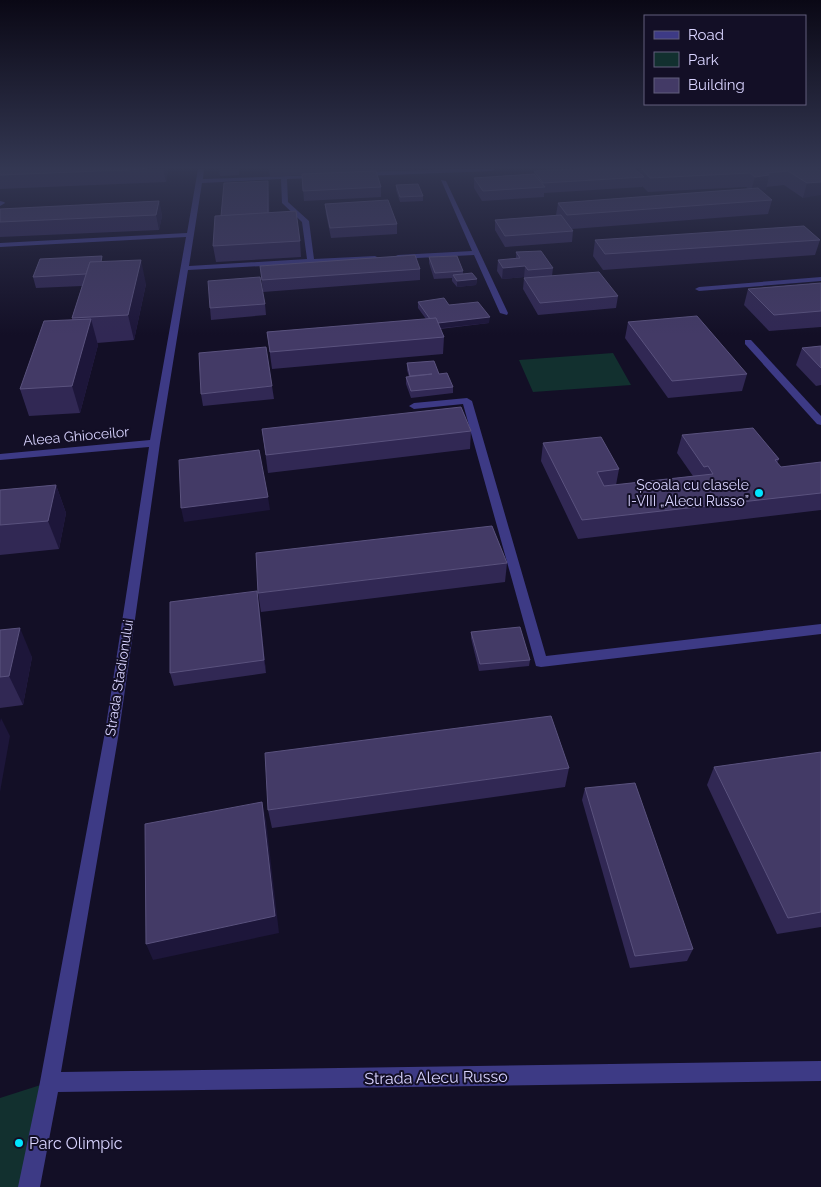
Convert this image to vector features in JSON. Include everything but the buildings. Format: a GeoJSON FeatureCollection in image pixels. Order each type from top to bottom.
{"type":"FeatureCollection","features":[{"type":"Feature","properties":{"kind":"street","name":"Strada Stadionului"},"geometry":{"type":"LineString","coordinates":[[29,1187],[50,1082],[112,732],[155,443],[193,224]]}},
{"type":"Feature","properties":{"kind":"street"},"geometry":{"type":"LineString","coordinates":[[306,224],[312,262]]}},
{"type":"Feature","properties":{"kind":"street"},"geometry":{"type":"LineString","coordinates":[[462,224],[504,313]]}},
{"type":"Feature","properties":{"kind":"street"},"geometry":{"type":"LineString","coordinates":[[0,245],[191,235]]}},
{"type":"Feature","properties":{"kind":"street"},"geometry":{"type":"LineString","coordinates":[[186,268],[475,253]]}},
{"type":"Feature","properties":{"kind":"street"},"geometry":{"type":"LineString","coordinates":[[699,289],[821,279]]}},
{"type":"Feature","properties":{"kind":"street"},"geometry":{"type":"LineString","coordinates":[[748,342],[821,422]]}},
{"type":"Feature","properties":{"kind":"street"},"geometry":{"type":"LineString","coordinates":[[414,406],[467,402],[541,662],[821,629]]}},
{"type":"Feature","properties":{"kind":"street","name":"Aleea Ghioceilor"},"geometry":{"type":"LineString","coordinates":[[0,457],[155,443]]}},
{"type":"Feature","properties":{"kind":"street","name":"Strada Alecu Russo"},"geometry":{"type":"LineString","coordinates":[[50,1082],[821,1072]]}},
{"type":"Feature","properties":{"kind":"green space"},"geometry":{"type":"Polygon","coordinates":[[[613,353],[631,385],[533,392],[519,360],[613,353]]]}},
{"type":"Feature","properties":{"kind":"green space","name":"Parc Olimpic"},"geometry":{"type":"Polygon","coordinates":[[[50,1082],[29,1187],[0,1187],[0,1098],[50,1082]]]}},
{"type":"Feature","properties":{"kind":"place","name":"Școala cu clasele I-VIII „Alecu Russo”"},"geometry":{"type":"Point","coordinates":[759,493]}},
{"type":"Feature","properties":{"kind":"place","name":"Parc Olimpic"},"geometry":{"type":"Point","coordinates":[19,1143]}}]}
